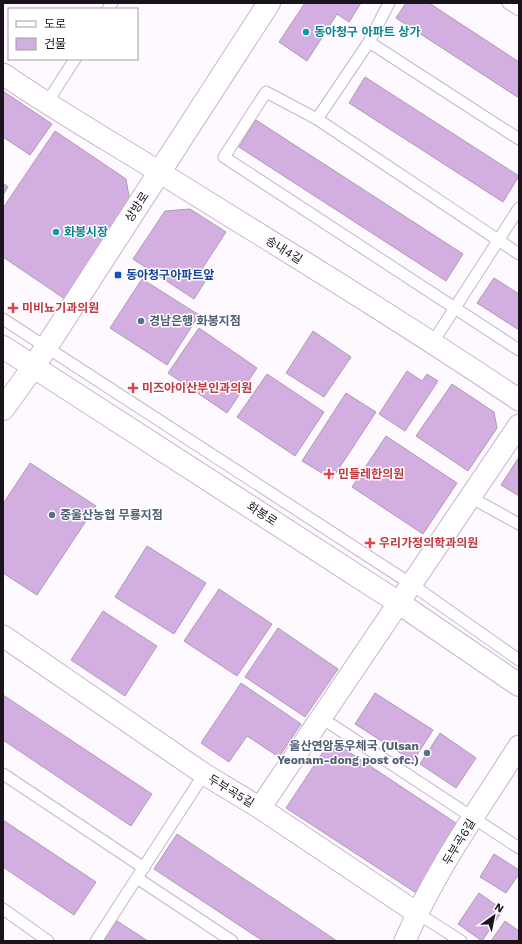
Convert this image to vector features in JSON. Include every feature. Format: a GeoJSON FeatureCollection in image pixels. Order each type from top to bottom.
{"type":"FeatureCollection","features":[{"type":"Feature","properties":{"kind":"street","name":"상방로"},"geometry":{"type":"LineString","coordinates":[[3,410],[46,348],[269,3]]}},
{"type":"Feature","properties":{"kind":"street","name":"송내4길"},"geometry":{"type":"LineString","coordinates":[[3,74],[46,104],[160,172],[433,342],[519,400]]}},
{"type":"Feature","properties":{"kind":"street","name":"화봉로"},"geometry":{"type":"LineString","coordinates":[[3,347],[398,603],[519,685]]}},
{"type":"Feature","properties":{"kind":"street"},"geometry":{"type":"LineString","coordinates":[[260,808],[320,717],[519,425]]}},
{"type":"Feature","properties":{"kind":"street","name":"두부곡5길"},"geometry":{"type":"LineString","coordinates":[[3,636],[204,774],[260,808],[417,913]]}},
{"type":"Feature","properties":{"kind":"street","name":"두부곡6길"},"geometry":{"type":"LineString","coordinates":[[405,941],[417,913],[474,817],[519,746]]}},
{"type":"Feature","properties":{"kind":"lane"},"geometry":{"type":"LineString","coordinates":[[317,119],[369,42],[389,3]]}},
{"type":"Feature","properties":{"kind":"lane"},"geometry":{"type":"LineString","coordinates":[[508,3],[519,10]]}},
{"type":"Feature","properties":{"kind":"lane"},"geometry":{"type":"LineString","coordinates":[[369,42],[519,139]]}},
{"type":"Feature","properties":{"kind":"lane"},"geometry":{"type":"LineString","coordinates":[[46,104],[74,60]]}},
{"type":"Feature","properties":{"kind":"lane"},"geometry":{"type":"LineString","coordinates":[[519,254],[317,119],[266,92],[224,157],[519,350]]}},
{"type":"Feature","properties":{"kind":"lane"},"geometry":{"type":"LineString","coordinates":[[433,342],[519,208]]}},
{"type":"Feature","properties":{"kind":"lane"},"geometry":{"type":"LineString","coordinates":[[3,319],[411,584],[519,660]]}},
{"type":"Feature","properties":{"kind":"lane"},"geometry":{"type":"LineString","coordinates":[[470,496],[519,524]]}},
{"type":"Feature","properties":{"kind":"lane"},"geometry":{"type":"LineString","coordinates":[[320,717],[519,848]]}},
{"type":"Feature","properties":{"kind":"lane"},"geometry":{"type":"LineString","coordinates":[[3,774],[144,868]]}},
{"type":"Feature","properties":{"kind":"lane"},"geometry":{"type":"LineString","coordinates":[[96,941],[204,774]]}},
{"type":"Feature","properties":{"kind":"lane"},"geometry":{"type":"LineString","coordinates":[[137,878],[232,941]]}},
{"type":"Feature","properties":{"kind":"lane"},"geometry":{"type":"LineString","coordinates":[[3,909],[48,941]]}},
{"type":"Feature","properties":{"kind":"lane","name":"두부곡5길"},"geometry":{"type":"LineString","coordinates":[[417,913],[461,941]]}},
{"type":"Feature","properties":{"kind":"building","name":"동아청구 아파트 상가"},"geometry":{"type":"Polygon","coordinates":[[[305,3],[361,3],[349,22],[337,14],[307,61],[279,42],[305,3]]]}},
{"type":"Feature","properties":{"kind":"building"},"geometry":{"type":"Polygon","coordinates":[[[406,3],[429,3],[519,62],[519,98],[396,18],[406,3]]]}},
{"type":"Feature","properties":{"kind":"building"},"geometry":{"type":"Polygon","coordinates":[[[365,77],[519,176],[503,202],[349,103],[365,77]]]}},
{"type":"Feature","properties":{"kind":"building"},"geometry":{"type":"Polygon","coordinates":[[[3,91],[52,124],[30,155],[3,137],[3,91]]]}},
{"type":"Feature","properties":{"kind":"building"},"geometry":{"type":"Polygon","coordinates":[[[256,120],[463,254],[446,281],[239,147],[256,120]]]}},
{"type":"Feature","properties":{"kind":"building","name":"화봉시장"},"geometry":{"type":"Polygon","coordinates":[[[55,131],[126,179],[130,202],[65,299],[3,257],[3,208],[55,131]]]}},
{"type":"Feature","properties":{"kind":"building"},"geometry":{"type":"Polygon","coordinates":[[[3,183],[8,187],[3,195],[3,183]]]}},
{"type":"Feature","properties":{"kind":"building"},"geometry":{"type":"Polygon","coordinates":[[[190,209],[226,232],[200,272],[208,277],[194,299],[133,259],[165,211],[190,209]]]}},
{"type":"Feature","properties":{"kind":"building"},"geometry":{"type":"Polygon","coordinates":[[[494,278],[519,294],[519,330],[477,303],[494,278]]]}},
{"type":"Feature","properties":{"kind":"building"},"geometry":{"type":"Polygon","coordinates":[[[142,279],[199,315],[167,365],[110,328],[142,279]]]}},
{"type":"Feature","properties":{"kind":"building"},"geometry":{"type":"Polygon","coordinates":[[[199,328],[257,368],[227,413],[168,373],[199,328]]]}},
{"type":"Feature","properties":{"kind":"building"},"geometry":{"type":"Polygon","coordinates":[[[313,331],[351,357],[324,397],[286,373],[313,331]]]}},
{"type":"Feature","properties":{"kind":"building"},"geometry":{"type":"Polygon","coordinates":[[[407,371],[422,381],[427,374],[438,381],[405,431],[379,414],[407,371]]]}},
{"type":"Feature","properties":{"kind":"building"},"geometry":{"type":"Polygon","coordinates":[[[267,374],[324,412],[295,456],[237,417],[267,374]]]}},
{"type":"Feature","properties":{"kind":"building"},"geometry":{"type":"Polygon","coordinates":[[[452,384],[494,412],[497,428],[468,471],[416,436],[452,384]]]}},
{"type":"Feature","properties":{"kind":"building"},"geometry":{"type":"Polygon","coordinates":[[[346,393],[376,412],[332,479],[302,461],[346,393]]]}},
{"type":"Feature","properties":{"kind":"building"},"geometry":{"type":"Polygon","coordinates":[[[386,436],[457,483],[423,534],[352,487],[386,436]]]}},
{"type":"Feature","properties":{"kind":"building"},"geometry":{"type":"Polygon","coordinates":[[[519,457],[519,496],[501,485],[519,457]]]}},
{"type":"Feature","properties":{"kind":"building"},"geometry":{"type":"Polygon","coordinates":[[[30,463],[96,506],[37,595],[3,573],[3,504],[30,463]]]}},
{"type":"Feature","properties":{"kind":"building"},"geometry":{"type":"Polygon","coordinates":[[[147,546],[206,583],[174,634],[115,597],[147,546]]]}},
{"type":"Feature","properties":{"kind":"building"},"geometry":{"type":"Polygon","coordinates":[[[219,589],[272,624],[237,676],[184,641],[219,589]]]}},
{"type":"Feature","properties":{"kind":"building"},"geometry":{"type":"Polygon","coordinates":[[[103,611],[157,646],[125,696],[71,660],[103,611]]]}},
{"type":"Feature","properties":{"kind":"building"},"geometry":{"type":"Polygon","coordinates":[[[278,628],[338,669],[305,717],[245,677],[278,628]]]}},
{"type":"Feature","properties":{"kind":"building"},"geometry":{"type":"Polygon","coordinates":[[[241,683],[301,724],[279,757],[247,736],[229,762],[201,743],[241,683]]]}},
{"type":"Feature","properties":{"kind":"building"},"geometry":{"type":"Polygon","coordinates":[[[375,693],[433,730],[413,761],[355,724],[375,693]]]}},
{"type":"Feature","properties":{"kind":"building"},"geometry":{"type":"Polygon","coordinates":[[[3,695],[152,794],[131,826],[3,740],[3,695]]]}},
{"type":"Feature","properties":{"kind":"building"},"geometry":{"type":"Polygon","coordinates":[[[440,733],[476,758],[456,788],[420,764],[440,733]]]}},
{"type":"Feature","properties":{"kind":"building"},"geometry":{"type":"Polygon","coordinates":[[[331,740],[474,835],[430,902],[286,808],[331,740]]]}},
{"type":"Feature","properties":{"kind":"building"},"geometry":{"type":"Polygon","coordinates":[[[3,820],[96,882],[74,915],[3,867],[3,820]]]}},
{"type":"Feature","properties":{"kind":"building"},"geometry":{"type":"Polygon","coordinates":[[[177,834],[337,941],[263,941],[154,869],[177,834]]]}},
{"type":"Feature","properties":{"kind":"building"},"geometry":{"type":"Polygon","coordinates":[[[494,854],[519,870],[519,874],[506,893],[480,877],[494,854]]]}},
{"type":"Feature","properties":{"kind":"building"},"geometry":{"type":"Polygon","coordinates":[[[479,893],[503,910],[482,941],[458,924],[479,893]]]}},
{"type":"Feature","properties":{"kind":"building"},"geometry":{"type":"Polygon","coordinates":[[[117,921],[148,941],[103,941],[117,921]]]}},
{"type":"Feature","properties":{"kind":"building"},"geometry":{"type":"Polygon","coordinates":[[[505,921],[519,931],[519,941],[491,941],[505,921]]]}},
{"type":"Feature","properties":{"kind":"place","name":"동아청구 아파트 상가"},"geometry":{"type":"Point","coordinates":[306,32]}},
{"type":"Feature","properties":{"kind":"place","name":"화봉시장"},"geometry":{"type":"Point","coordinates":[56,232]}},
{"type":"Feature","properties":{"kind":"place","name":"동아청구아파트앞"},"geometry":{"type":"Point","coordinates":[118,275]}},
{"type":"Feature","properties":{"kind":"place","name":"미비뇨기과의원"},"geometry":{"type":"Point","coordinates":[13,308]}},
{"type":"Feature","properties":{"kind":"place","name":"경남은행 화봉지점"},"geometry":{"type":"Point","coordinates":[141,321]}},
{"type":"Feature","properties":{"kind":"place","name":"미즈아이산부인과의원"},"geometry":{"type":"Point","coordinates":[133,388]}},
{"type":"Feature","properties":{"kind":"place","name":"민들레한의원"},"geometry":{"type":"Point","coordinates":[329,474]}},
{"type":"Feature","properties":{"kind":"place","name":"중울산농협 무룡지점"},"geometry":{"type":"Point","coordinates":[52,515]}},
{"type":"Feature","properties":{"kind":"place","name":"우리가정의학과의원"},"geometry":{"type":"Point","coordinates":[370,543]}},
{"type":"Feature","properties":{"kind":"place","name":"울산연암동우체국 (Ulsan Yeonam-dong post ofc.)"},"geometry":{"type":"Point","coordinates":[427,753]}}]}
